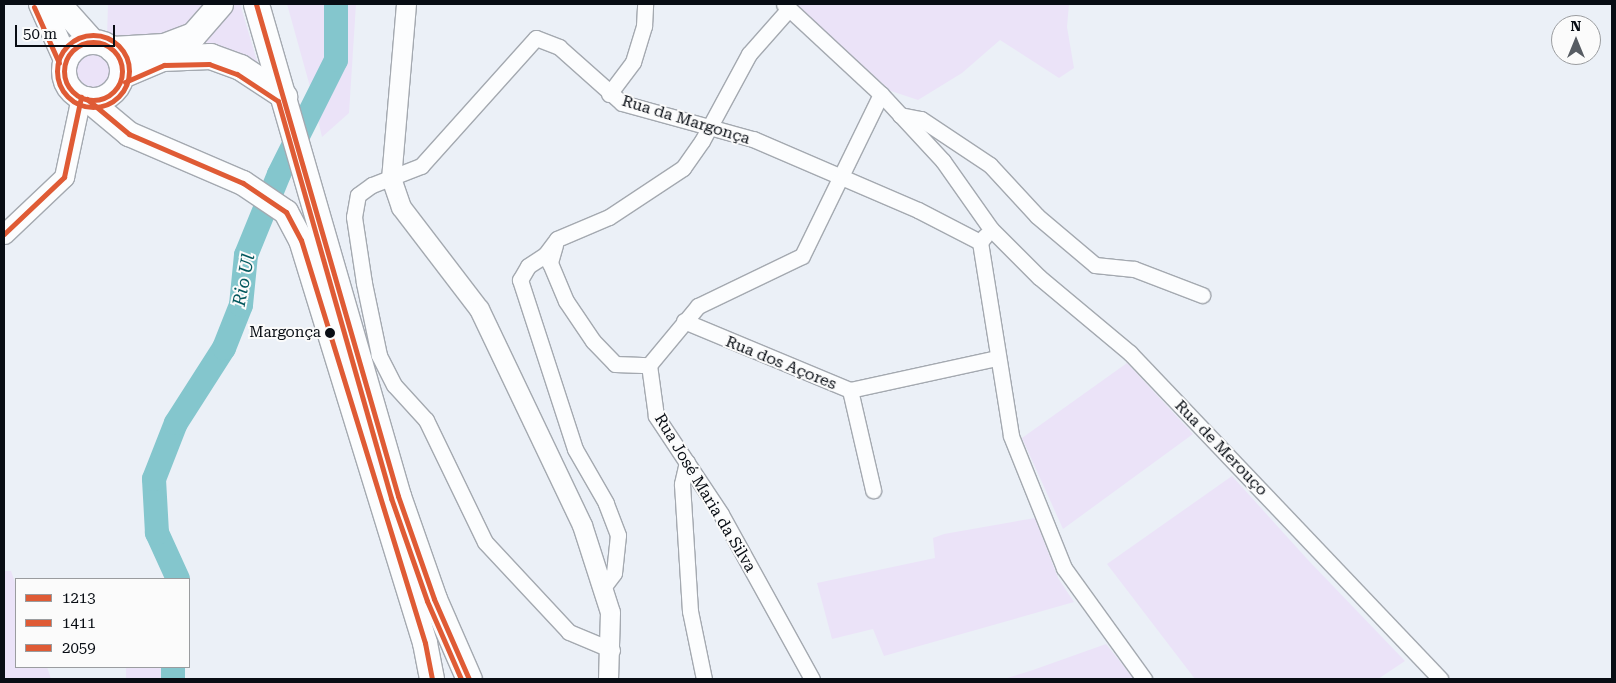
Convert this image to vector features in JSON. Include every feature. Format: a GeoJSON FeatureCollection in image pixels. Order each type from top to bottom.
{"type":"FeatureCollection","features":[{"type":"Feature","properties":{"kind":"highway"},"geometry":{"type":"LineString","coordinates":[[102,46],[148,48],[193,35],[220,4]]}},
{"type":"Feature","properties":{"kind":"highway"},"geometry":{"type":"LineString","coordinates":[[256,4],[289,95]]}},
{"type":"Feature","properties":{"kind":"highway"},"geometry":{"type":"LineString","coordinates":[[269,4],[289,95],[398,496],[434,599],[469,679]]}},
{"type":"Feature","properties":{"kind":"highway"},"geometry":{"type":"LineString","coordinates":[[118,83],[162,58],[210,56],[240,67],[289,95]]}},
{"type":"Feature","properties":{"kind":"highway"},"geometry":{"type":"LineString","coordinates":[[312,180],[406,494],[442,598],[479,679]]}},
{"type":"Feature","properties":{"kind":"main road"},"geometry":{"type":"LineString","coordinates":[[41,4],[66,60],[66,82],[118,126],[188,161],[243,183],[281,208],[301,240],[425,643],[432,679]]}},
{"type":"Feature","properties":{"kind":"main road"},"geometry":{"type":"LineString","coordinates":[[59,4],[102,46],[118,83],[118,126]]}},
{"type":"Feature","properties":{"kind":"main road"},"geometry":{"type":"LineString","coordinates":[[66,60],[77,47],[102,46]]}},
{"type":"Feature","properties":{"kind":"main road"},"geometry":{"type":"LineString","coordinates":[[84,98],[102,99],[118,83]]}},
{"type":"Feature","properties":{"kind":"street"},"geometry":{"type":"LineString","coordinates":[[406,4],[391,178],[401,207],[462,284],[492,335],[605,585],[612,650],[608,679]]}},
{"type":"Feature","properties":{"kind":"street"},"geometry":{"type":"LineString","coordinates":[[609,94],[632,62],[644,26],[645,4]]}},
{"type":"Feature","properties":{"kind":"street"},"geometry":{"type":"LineString","coordinates":[[605,585],[614,572],[618,535],[606,503],[575,449],[520,280],[528,266],[545,255],[557,239],[609,217],[683,168],[749,54],[786,7]]}},
{"type":"Feature","properties":{"kind":"street","name":"Rua de Merouço"},"geometry":{"type":"LineString","coordinates":[[786,7],[881,94],[943,161],[991,229],[1039,277],[1130,353],[1440,679]]}},
{"type":"Feature","properties":{"kind":"street","name":"Rua da Margonça"},"geometry":{"type":"LineString","coordinates":[[391,178],[421,166],[536,38],[559,47],[609,94],[622,103],[709,126],[842,177],[980,242]]}},
{"type":"Feature","properties":{"kind":"street"},"geometry":{"type":"LineString","coordinates":[[557,239],[550,263],[566,301],[593,341],[615,364],[649,365],[698,306],[802,256],[881,94]]}},
{"type":"Feature","properties":{"kind":"street"},"geometry":{"type":"LineString","coordinates":[[4,234],[64,177],[84,98]]}},
{"type":"Feature","properties":{"kind":"street"},"geometry":{"type":"LineString","coordinates":[[900,115],[921,119],[990,165],[1037,216],[1095,265],[1134,269],[1202,295]]}},
{"type":"Feature","properties":{"kind":"street"},"geometry":{"type":"LineString","coordinates":[[391,178],[358,195],[354,217],[379,355],[394,384],[426,420],[485,542],[569,632],[612,650]]}},
{"type":"Feature","properties":{"kind":"street"},"geometry":{"type":"LineString","coordinates":[[991,229],[980,242],[997,358],[1011,436],[1064,568],[1144,679]]}},
{"type":"Feature","properties":{"kind":"street","name":"Rua dos Açores"},"geometry":{"type":"LineString","coordinates":[[684,321],[850,390],[997,358]]}},
{"type":"Feature","properties":{"kind":"street","name":"Rua José Maria da Silva"},"geometry":{"type":"LineString","coordinates":[[649,365],[656,416],[722,514],[812,679]]}},
{"type":"Feature","properties":{"kind":"street"},"geometry":{"type":"LineString","coordinates":[[850,390],[873,490]]}},
{"type":"Feature","properties":{"kind":"street"},"geometry":{"type":"LineString","coordinates":[[687,462],[682,484],[690,611],[704,679]]}},
{"type":"Feature","properties":{"kind":"shaded area"},"geometry":{"type":"Polygon","coordinates":[[[108,4],[212,4],[192,28],[133,43],[107,37],[108,4]]]}},
{"type":"Feature","properties":{"kind":"shaded area"},"geometry":{"type":"Polygon","coordinates":[[[228,4],[240,4],[260,71],[201,45],[202,37],[228,4]]]}},
{"type":"Feature","properties":{"kind":"shaded area"},"geometry":{"type":"Polygon","coordinates":[[[287,4],[329,4],[333,26],[330,61],[312,94],[287,4]]]}},
{"type":"Feature","properties":{"kind":"shaded area"},"geometry":{"type":"Polygon","coordinates":[[[338,4],[356,4],[349,113],[322,137],[316,111],[338,60],[338,4]]]}},
{"type":"Feature","properties":{"kind":"shaded area"},"geometry":{"type":"Polygon","coordinates":[[[794,4],[1069,4],[1067,27],[1074,68],[1059,78],[1000,40],[962,73],[918,100],[891,91],[794,4]]]}},
{"type":"Feature","properties":{"kind":"shaded area"},"geometry":{"type":"Polygon","coordinates":[[[94,52],[108,58],[114,72],[108,86],[94,92],[80,86],[74,72],[80,58],[94,52]]]}},
{"type":"Feature","properties":{"kind":"shaded area"},"geometry":{"type":"Polygon","coordinates":[[[1127,363],[1193,434],[1063,529],[1022,438],[1127,363]]]}},
{"type":"Feature","properties":{"kind":"shaded area"},"geometry":{"type":"Polygon","coordinates":[[[1232,476],[1309,561],[1405,661],[1378,679],[1195,679],[1107,564],[1232,476]]]}},
{"type":"Feature","properties":{"kind":"shaded area"},"geometry":{"type":"Polygon","coordinates":[[[1035,518],[1058,578],[1074,602],[884,656],[873,629],[832,639],[817,583],[935,558],[933,538],[944,534],[1035,518]]]}},
{"type":"Feature","properties":{"kind":"shaded area"},"geometry":{"type":"Polygon","coordinates":[[[4,571],[11,571],[15,582],[15,668],[47,668],[51,679],[4,679],[4,571]]]}},
{"type":"Feature","properties":{"kind":"shaded area"},"geometry":{"type":"Polygon","coordinates":[[[1106,644],[1134,679],[1004,679],[1033,670],[1106,644]]]}},
{"type":"Feature","properties":{"kind":"shaded area"},"geometry":{"type":"Polygon","coordinates":[[[126,668],[168,668],[168,679],[126,679],[126,668]]]}},
{"type":"Feature","properties":{"kind":"waterway","name":"Rio Ul"},"geometry":{"type":"LineString","coordinates":[[178,578],[157,533],[154,479],[176,423],[224,348],[241,305],[246,255],[279,174],[336,60],[336,4]]}},
{"type":"Feature","properties":{"kind":"waterway","name":"Rio Ul"},"geometry":{"type":"LineString","coordinates":[[173,668],[173,679]]}},
{"type":"Feature","properties":{"kind":"transit line","name":"2059"},"geometry":{"type":"LineString","coordinates":[[256,4],[398,496],[434,599],[469,679]]}},
{"type":"Feature","properties":{"kind":"transit line","name":"1411"},"geometry":{"type":"LineString","coordinates":[[34,7],[59,63]]}},
{"type":"Feature","properties":{"kind":"transit line","name":"1411"},"geometry":{"type":"LineString","coordinates":[[100,35],[119,45],[127,57],[129,71],[127,85],[119,97],[107,105],[86,107],[67,97],[59,85],[57,64],[67,45],[79,37],[100,35]]}},
{"type":"Feature","properties":{"kind":"transit line","name":"1213"},"geometry":{"type":"LineString","coordinates":[[93,42],[104,44],[117,55],[122,71],[120,82],[109,95],[93,100],[82,98],[69,87],[64,71],[66,60],[77,47],[93,42]]}},
{"type":"Feature","properties":{"kind":"transit line","name":"1411"},"geometry":{"type":"LineString","coordinates":[[125,82],[164,65],[209,64],[237,74],[278,101],[391,498],[427,601],[461,679]]}},
{"type":"Feature","properties":{"kind":"transit line","name":"1213"},"geometry":{"type":"LineString","coordinates":[[4,234],[64,177],[81,97]]}},
{"type":"Feature","properties":{"kind":"transit line","name":"1213"},"geometry":{"type":"LineString","coordinates":[[87,99],[129,134],[243,183],[286,212],[301,240],[425,643],[432,679]]}},
{"type":"Feature","properties":{"kind":"place","name":"Margonça"},"geometry":{"type":"Point","coordinates":[330,333]}}]}
